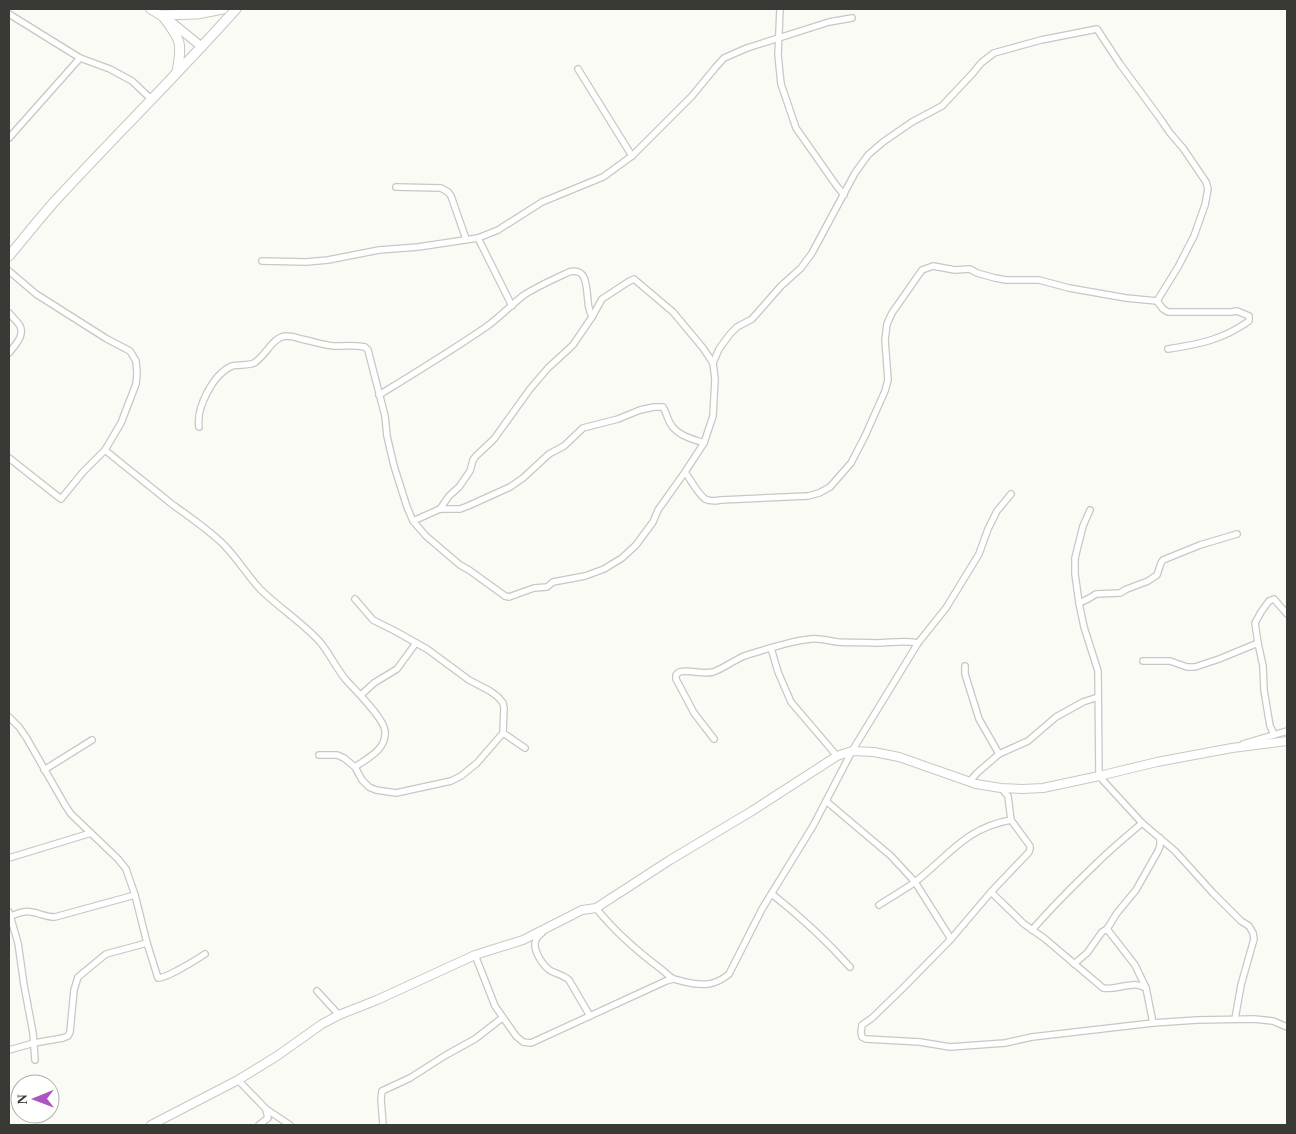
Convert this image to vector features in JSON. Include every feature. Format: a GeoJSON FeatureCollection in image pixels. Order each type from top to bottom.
{"type":"FeatureCollection","features":[{"type":"Feature","properties":{"kind":"main road"},"geometry":{"type":"LineString","coordinates":[[162,15],[197,14],[223,9]]}},
{"type":"Feature","properties":{"kind":"main road"},"geometry":{"type":"LineString","coordinates":[[9,256],[54,202],[236,9]]}},
{"type":"Feature","properties":{"kind":"main road"},"geometry":{"type":"LineString","coordinates":[[162,15],[180,44],[177,73]]}},
{"type":"Feature","properties":{"kind":"street"},"geometry":{"type":"LineString","coordinates":[[150,9],[162,15],[202,47]]}},
{"type":"Feature","properties":{"kind":"street"},"geometry":{"type":"LineString","coordinates":[[780,9],[778,55],[781,84],[796,128],[844,194]]}},
{"type":"Feature","properties":{"kind":"street"},"geometry":{"type":"LineString","coordinates":[[9,14],[80,58],[110,69],[132,81],[151,99]]}},
{"type":"Feature","properties":{"kind":"street"},"geometry":{"type":"LineString","coordinates":[[262,261],[306,262],[328,260],[379,250],[418,247],[478,238],[498,230],[542,202],[602,178],[632,156],[692,96],[724,58],[747,48],[829,22],[852,18]]}},
{"type":"Feature","properties":{"kind":"street"},"geometry":{"type":"LineString","coordinates":[[712,363],[730,334],[737,327],[752,319],[801,268],[812,253],[855,173],[868,155],[912,122],[942,106],[981,63],[994,53],[1041,40],[1097,29],[1120,64],[1183,148],[1206,182],[1208,189],[1205,205],[1194,236],[1157,301]]}},
{"type":"Feature","properties":{"kind":"street"},"geometry":{"type":"LineString","coordinates":[[9,138],[80,58]]}},
{"type":"Feature","properties":{"kind":"street"},"geometry":{"type":"LineString","coordinates":[[578,69],[632,156]]}},
{"type":"Feature","properties":{"kind":"street"},"geometry":{"type":"LineString","coordinates":[[396,187],[441,188],[448,192],[466,239]]}},
{"type":"Feature","properties":{"kind":"street"},"geometry":{"type":"LineString","coordinates":[[478,238],[512,306]]}},
{"type":"Feature","properties":{"kind":"street"},"geometry":{"type":"LineString","coordinates":[[685,472],[705,499],[711,501],[808,496],[830,487],[851,463],[885,391],[888,380],[885,340],[887,324],[892,313],[922,270],[928,267],[970,269],[994,278],[1039,280],[1069,288],[1126,298],[1157,301],[1168,312],[1230,312],[1237,310],[1249,316],[1249,321],[1237,330],[1216,340],[1168,349]]}},
{"type":"Feature","properties":{"kind":"street"},"geometry":{"type":"LineString","coordinates":[[9,271],[36,294],[130,352],[136,361],[138,373],[136,384],[121,424],[105,450],[83,472],[61,499],[9,458]]}},
{"type":"Feature","properties":{"kind":"street"},"geometry":{"type":"LineString","coordinates":[[379,395],[463,343],[504,314],[534,289],[568,272],[579,272],[584,277],[592,317]]}},
{"type":"Feature","properties":{"kind":"street"},"geometry":{"type":"LineString","coordinates":[[199,427],[202,406],[212,384],[218,376],[234,365],[253,363],[283,336],[291,336],[332,346],[361,346],[365,348],[369,354],[385,416],[387,436],[394,466],[406,507],[413,521],[422,532],[460,565],[501,594],[509,597],[534,588],[547,587],[553,582],[585,576],[622,558],[636,545],[704,443],[713,416],[715,379],[712,363],[703,348],[673,312],[634,279],[602,299],[573,345],[548,368],[530,389],[494,439],[473,460],[470,471],[459,487],[448,496],[440,509]]}},
{"type":"Feature","properties":{"kind":"street"},"geometry":{"type":"LineString","coordinates":[[9,313],[21,327],[20,339],[9,353]]}},
{"type":"Feature","properties":{"kind":"street"},"geometry":{"type":"LineString","coordinates":[[413,521],[440,509],[460,509],[510,487],[523,478],[549,454],[564,446],[583,428],[618,419],[640,410],[662,407],[665,409],[671,425],[675,429],[684,436],[704,443]]}},
{"type":"Feature","properties":{"kind":"street"},"geometry":{"type":"LineString","coordinates":[[105,450],[223,544],[259,587],[284,612],[307,629],[320,643],[345,678],[361,695],[383,724],[385,731],[380,748],[355,767]]}},
{"type":"Feature","properties":{"kind":"street"},"geometry":{"type":"LineString","coordinates":[[596,908],[625,940],[673,979],[706,985],[723,979],[729,974],[762,909],[813,826],[852,751],[918,643],[946,608],[979,554],[983,539],[998,511],[1011,494]]}},
{"type":"Feature","properties":{"kind":"street"},"geometry":{"type":"LineString","coordinates":[[1090,510],[1083,526],[1075,558],[1075,574],[1084,627],[1098,671],[1099,776],[1142,823],[1175,851],[1212,893],[1241,921],[1249,926],[1253,933],[1254,939],[1245,966],[1235,1019]]}},
{"type":"Feature","properties":{"kind":"street"},"geometry":{"type":"LineString","coordinates":[[1079,603],[1096,594],[1120,593],[1148,581],[1157,575],[1163,560],[1200,545],[1237,534]]}},
{"type":"Feature","properties":{"kind":"street"},"geometry":{"type":"LineString","coordinates":[[1274,734],[1270,726],[1264,690],[1263,666],[1255,623],[1269,601],[1274,599],[1287,614]]}},
{"type":"Feature","properties":{"kind":"street"},"geometry":{"type":"LineString","coordinates":[[319,755],[337,755],[344,758],[355,767],[362,780],[369,787],[388,793],[396,793],[446,783],[461,776],[477,763],[502,733],[504,708],[500,700],[427,649],[373,620],[355,600]]}},
{"type":"Feature","properties":{"kind":"street"},"geometry":{"type":"LineString","coordinates":[[714,739],[694,712],[676,679],[679,672],[684,670],[703,673],[713,672],[745,656],[811,639],[837,642],[878,643],[910,641],[918,643]]}},
{"type":"Feature","properties":{"kind":"street"},"geometry":{"type":"LineString","coordinates":[[361,695],[374,683],[397,669],[416,643]]}},
{"type":"Feature","properties":{"kind":"street"},"geometry":{"type":"LineString","coordinates":[[1143,661],[1170,661],[1187,667],[1196,667],[1258,643]]}},
{"type":"Feature","properties":{"kind":"street"},"geometry":{"type":"LineString","coordinates":[[771,648],[778,672],[791,702],[837,756]]}},
{"type":"Feature","properties":{"kind":"street"},"geometry":{"type":"LineString","coordinates":[[965,666],[965,674],[979,719],[999,754]]}},
{"type":"Feature","properties":{"kind":"street"},"geometry":{"type":"LineString","coordinates":[[970,781],[999,754],[1028,742],[1056,717],[1083,702],[1098,697]]}},
{"type":"Feature","properties":{"kind":"street"},"geometry":{"type":"LineString","coordinates":[[9,717],[26,737],[71,814],[118,859],[129,876],[158,978],[171,974],[206,954]]}},
{"type":"Feature","properties":{"kind":"street"},"geometry":{"type":"LineString","coordinates":[[1232,748],[1287,731]]}},
{"type":"Feature","properties":{"kind":"street"},"geometry":{"type":"LineString","coordinates":[[502,733],[525,748]]}},
{"type":"Feature","properties":{"kind":"street"},"geometry":{"type":"LineString","coordinates":[[44,770],[92,740]]}},
{"type":"Feature","properties":{"kind":"street"},"geometry":{"type":"LineString","coordinates":[[152,1125],[238,1080],[277,1056],[322,1024],[339,1015],[377,1000],[475,955],[523,940],[582,910],[596,908],[837,756],[852,751],[874,752],[899,757],[976,784],[1022,790],[1043,788],[1158,762],[1232,748],[1287,741]]}},
{"type":"Feature","properties":{"kind":"street"},"geometry":{"type":"LineString","coordinates":[[1001,788],[1008,796],[1011,820],[1030,846],[1029,852],[991,892],[951,939],[903,988],[862,1025],[862,1037],[866,1039],[920,1042],[950,1047],[982,1046],[1032,1037],[1153,1023],[1197,1020],[1273,1020],[1287,1026]]}},
{"type":"Feature","properties":{"kind":"street"},"geometry":{"type":"LineString","coordinates":[[826,800],[891,856],[915,882],[951,939]]}},
{"type":"Feature","properties":{"kind":"street"},"geometry":{"type":"LineString","coordinates":[[879,905],[915,882],[967,836],[996,822],[1011,820]]}},
{"type":"Feature","properties":{"kind":"street"},"geometry":{"type":"LineString","coordinates":[[1032,930],[1098,861],[1142,823]]}},
{"type":"Feature","properties":{"kind":"street"},"geometry":{"type":"LineString","coordinates":[[9,858],[90,833]]}},
{"type":"Feature","properties":{"kind":"street"},"geometry":{"type":"LineString","coordinates":[[1074,964],[1086,953],[1102,932],[1107,929],[1117,913],[1136,890],[1158,851],[1160,838]]}},
{"type":"Feature","properties":{"kind":"street"},"geometry":{"type":"LineString","coordinates":[[991,892],[1024,924],[1044,938],[1103,988],[1108,989],[1132,985],[1146,988]]}},
{"type":"Feature","properties":{"kind":"street"},"geometry":{"type":"LineString","coordinates":[[772,894],[824,939],[850,967]]}},
{"type":"Feature","properties":{"kind":"street"},"geometry":{"type":"LineString","coordinates":[[35,1060],[33,1033],[18,943],[10,914],[26,911],[50,917],[136,896]]}},
{"type":"Feature","properties":{"kind":"street"},"geometry":{"type":"LineString","coordinates":[[550,927],[539,934],[535,942],[536,950],[546,967],[569,980],[590,1016]]}},
{"type":"Feature","properties":{"kind":"street"},"geometry":{"type":"LineString","coordinates":[[1107,929],[1135,965],[1146,988],[1153,1023]]}},
{"type":"Feature","properties":{"kind":"street"},"geometry":{"type":"LineString","coordinates":[[9,1050],[68,1036],[74,990],[78,977],[106,954],[147,943]]}},
{"type":"Feature","properties":{"kind":"street"},"geometry":{"type":"LineString","coordinates":[[475,955],[494,1006],[522,1042],[531,1043],[673,979]]}},
{"type":"Feature","properties":{"kind":"street"},"geometry":{"type":"LineString","coordinates":[[317,990],[339,1015]]}},
{"type":"Feature","properties":{"kind":"street"},"geometry":{"type":"LineString","coordinates":[[383,1125],[382,1091],[410,1078],[475,1039],[502,1018]]}},
{"type":"Feature","properties":{"kind":"street"},"geometry":{"type":"LineString","coordinates":[[238,1080],[266,1109],[290,1125]]}},
{"type":"Feature","properties":{"kind":"street"},"geometry":{"type":"LineString","coordinates":[[259,1125],[268,1118],[266,1109]]}}]}
